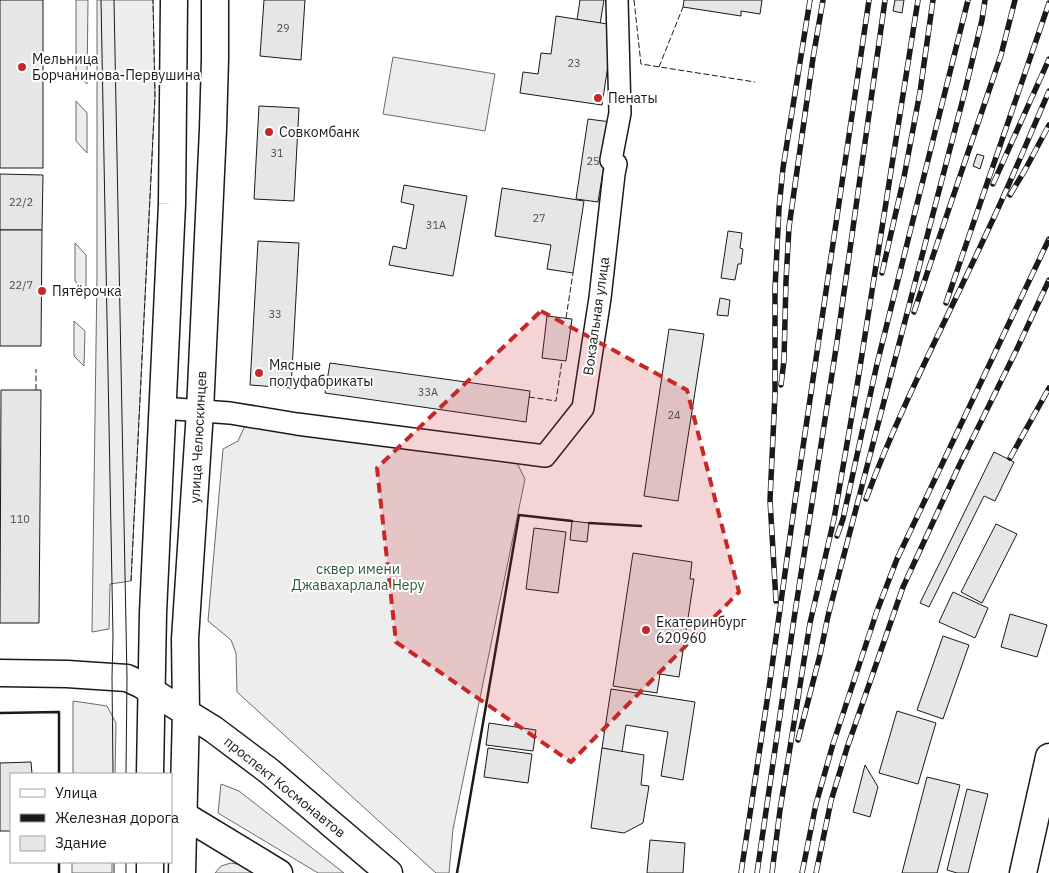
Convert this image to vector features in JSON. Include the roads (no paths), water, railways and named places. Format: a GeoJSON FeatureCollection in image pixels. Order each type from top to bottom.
{"type":"FeatureCollection","features":[{"type":"Feature","properties":{"kind":"main road"},"geometry":{"type":"LineString","coordinates":[[150,773],[153,606],[172,204],[174,0]]}},
{"type":"Feature","properties":{"kind":"main road","name":"улица Челюскинцев"},"geometry":{"type":"LineString","coordinates":[[182,873],[177,811],[186,712],[185,639],[200,411],[213,129],[215,0]]}},
{"type":"Feature","properties":{"kind":"main road","name":"проспект Космонавтов"},"geometry":{"type":"LineString","coordinates":[[0,674],[67,674],[127,678],[140,684],[213,730],[269,771],[389,873]]}},
{"type":"Feature","properties":{"kind":"main road"},"geometry":{"type":"LineString","coordinates":[[1023,873],[1049,757]]}},
{"type":"Feature","properties":{"kind":"main road"},"geometry":{"type":"LineString","coordinates":[[177,811],[280,873]]}},
{"type":"Feature","properties":{"kind":"street","name":"Вокзальная улица"},"geometry":{"type":"LineString","coordinates":[[200,411],[230,413],[297,424],[545,456],[583,408],[600,298],[614,174],[613,162],[620,112],[617,0]]}},
{"type":"Feature","properties":{"kind":"street"},"geometry":{"type":"LineString","coordinates":[[162,408],[200,411]]}},
{"type":"Feature","properties":{"kind":"tram line"},"geometry":{"type":"LineString","coordinates":[[101,0],[113,637],[113,773]]}},
{"type":"Feature","properties":{"kind":"tram line"},"geometry":{"type":"LineString","coordinates":[[114,0],[127,678],[126,773]]}},
{"type":"Feature","properties":{"kind":"tram line"},"geometry":{"type":"LineString","coordinates":[[114,863],[114,873]]}},
{"type":"Feature","properties":{"kind":"tram line"},"geometry":{"type":"LineString","coordinates":[[126,863],[126,873]]}},
{"type":"Feature","properties":{"kind":"railway"},"geometry":{"type":"LineString","coordinates":[[776,601],[770,500],[775,394],[775,289],[779,208],[783,168],[810,0]]}},
{"type":"Feature","properties":{"kind":"railway"},"geometry":{"type":"LineString","coordinates":[[781,385],[784,360],[789,227],[823,0]]}},
{"type":"Feature","properties":{"kind":"railway"},"geometry":{"type":"LineString","coordinates":[[741,873],[869,0]]}},
{"type":"Feature","properties":{"kind":"railway"},"geometry":{"type":"LineString","coordinates":[[757,873],[837,342],[885,0]]}},
{"type":"Feature","properties":{"kind":"railway"},"geometry":{"type":"LineString","coordinates":[[772,873],[780,810],[810,623],[834,519],[918,0]]}},
{"type":"Feature","properties":{"kind":"railway"},"geometry":{"type":"LineString","coordinates":[[882,273],[904,177],[920,92],[933,0]]}},
{"type":"Feature","properties":{"kind":"railway"},"geometry":{"type":"LineString","coordinates":[[837,536],[843,519],[877,364],[968,0]]}},
{"type":"Feature","properties":{"kind":"railway"},"geometry":{"type":"LineString","coordinates":[[798,740],[828,616],[964,95],[985,0]]}},
{"type":"Feature","properties":{"kind":"railway"},"geometry":{"type":"LineString","coordinates":[[914,312],[1001,55],[1015,0]]}},
{"type":"Feature","properties":{"kind":"railway"},"geometry":{"type":"LineString","coordinates":[[946,303],[1049,3]]}},
{"type":"Feature","properties":{"kind":"railway"},"geometry":{"type":"LineString","coordinates":[[993,184],[1049,59]]}},
{"type":"Feature","properties":{"kind":"railway"},"geometry":{"type":"LineString","coordinates":[[866,499],[909,397],[996,213],[1049,91]]}},
{"type":"Feature","properties":{"kind":"railway"},"geometry":{"type":"LineString","coordinates":[[1010,195],[1049,125]]}},
{"type":"Feature","properties":{"kind":"railway"},"geometry":{"type":"LineString","coordinates":[[802,873],[816,804],[833,744],[877,611],[897,559],[1049,239]]}},
{"type":"Feature","properties":{"kind":"railway"},"geometry":{"type":"LineString","coordinates":[[816,873],[831,801],[847,748],[903,587],[1049,280]]}},
{"type":"Feature","properties":{"kind":"railway"},"geometry":{"type":"LineString","coordinates":[[1010,458],[1049,388]]}},
{"type":"Feature","properties":{"kind":"place","name":"Мельница Борчанинова-Первушина"},"geometry":{"type":"Point","coordinates":[22,67]}},
{"type":"Feature","properties":{"kind":"place","name":"Пенаты"},"geometry":{"type":"Point","coordinates":[598,98]}},
{"type":"Feature","properties":{"kind":"place","name":"Совкомбанк"},"geometry":{"type":"Point","coordinates":[269,132]}},
{"type":"Feature","properties":{"kind":"place","name":"Пятёрочка"},"geometry":{"type":"Point","coordinates":[42,291]}},
{"type":"Feature","properties":{"kind":"place","name":"Мясные полуфабрикаты"},"geometry":{"type":"Point","coordinates":[259,373]}},
{"type":"Feature","properties":{"kind":"place","name":"Екатеринбург 620960"},"geometry":{"type":"Point","coordinates":[646,630]}},
{"type":"Feature","properties":{"kind":"park label","name":"сквер имени Джавахарлала Неру"},"geometry":{"type":"Point","coordinates":[358,578]}}]}
